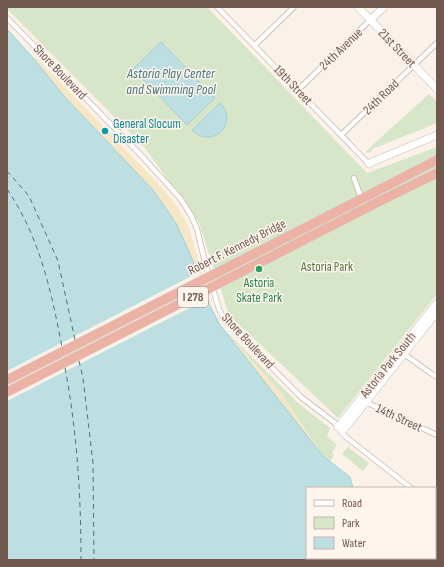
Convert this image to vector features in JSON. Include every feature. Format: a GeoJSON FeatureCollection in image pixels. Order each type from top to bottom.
{"type":"FeatureCollection","features":[{"type":"Feature","properties":{"kind":"highway","name":"Robert F. Kennedy Bridge"},"geometry":{"type":"LineString","coordinates":[[7,380],[437,160]]}},
{"type":"Feature","properties":{"kind":"highway","name":"Robert F. Kennedy Bridge"},"geometry":{"type":"LineString","coordinates":[[7,392],[437,173]]}},
{"type":"Feature","properties":{"kind":"street","name":"19th Street"},"geometry":{"type":"LineString","coordinates":[[217,7],[369,164]]}},
{"type":"Feature","properties":{"kind":"street"},"geometry":{"type":"LineString","coordinates":[[255,45],[294,7]]}},
{"type":"Feature","properties":{"kind":"street","name":"21st Street"},"geometry":{"type":"LineString","coordinates":[[358,7],[437,89]]}},
{"type":"Feature","properties":{"kind":"street","name":"24th Avenue"},"geometry":{"type":"LineString","coordinates":[[298,90],[384,7]]}},
{"type":"Feature","properties":{"kind":"street","name":"Shore Boulevard"},"geometry":{"type":"LineString","coordinates":[[7,18],[170,186],[191,215],[197,229],[219,309],[224,319],[301,397],[338,427],[346,437],[409,487]]}},
{"type":"Feature","properties":{"kind":"street","name":"24th Road"},"geometry":{"type":"LineString","coordinates":[[342,135],[437,42]]}},
{"type":"Feature","properties":{"kind":"street"},"geometry":{"type":"LineString","coordinates":[[369,164],[437,135]]}},
{"type":"Feature","properties":{"kind":"street"},"geometry":{"type":"LineString","coordinates":[[354,178],[362,196],[363,209]]}},
{"type":"Feature","properties":{"kind":"street","name":"Astoria Park South"},"geometry":{"type":"LineString","coordinates":[[338,427],[404,354],[433,317],[437,303]]}},
{"type":"Feature","properties":{"kind":"street","name":"Astoria Park South"},"geometry":{"type":"LineString","coordinates":[[364,399],[433,317]]}},
{"type":"Feature","properties":{"kind":"street"},"geometry":{"type":"LineString","coordinates":[[404,354],[437,377]]}},
{"type":"Feature","properties":{"kind":"street","name":"14th Street"},"geometry":{"type":"LineString","coordinates":[[364,399],[370,404],[437,435]]}},
{"type":"Feature","properties":{"kind":"green space","name":"Astoria Park"},"geometry":{"type":"Polygon","coordinates":[[[7,7],[207,7],[367,173],[437,147],[437,294],[338,418],[229,315],[199,223],[145,148],[7,9],[7,7]]]}},
{"type":"Feature","properties":{"kind":"green space"},"geometry":{"type":"Polygon","coordinates":[[[429,94],[437,102],[437,123],[372,149],[371,152],[366,153],[366,151],[429,94]]]}},
{"type":"Feature","properties":{"kind":"green space"},"geometry":{"type":"Polygon","coordinates":[[[220,325],[298,403],[330,428],[327,436],[337,445],[332,453],[334,455],[330,461],[323,456],[282,394],[220,325]]]}},
{"type":"Feature","properties":{"kind":"green space"},"geometry":{"type":"Polygon","coordinates":[[[348,447],[369,463],[363,471],[342,454],[348,447]]]}},
{"type":"Feature","properties":{"kind":"sand"},"geometry":{"type":"Polygon","coordinates":[[[36,57],[154,179],[177,206],[188,225],[212,308],[176,223],[153,190],[64,96],[35,60],[36,57]]]}},
{"type":"Feature","properties":{"kind":"sand"},"geometry":{"type":"Polygon","coordinates":[[[220,325],[282,394],[323,456],[220,325]]]}},
{"type":"Feature","properties":{"kind":"water"},"geometry":{"type":"Polygon","coordinates":[[[7,29],[35,60],[64,96],[153,190],[176,223],[191,256],[208,302],[220,325],[323,456],[350,477],[353,487],[306,487],[306,559],[372,560],[7,560],[7,29]]]}},
{"type":"Feature","properties":{"kind":"water","name":"Astoria Play Center and Swimming Pool"},"geometry":{"type":"Polygon","coordinates":[[[161,42],[215,98],[187,125],[133,69],[161,42]]]}},
{"type":"Feature","properties":{"kind":"water"},"geometry":{"type":"Polygon","coordinates":[[[220,103],[227,118],[225,126],[221,132],[215,136],[208,137],[200,135],[192,130],[220,103]]]}},
{"type":"Feature","properties":{"kind":"pier"},"geometry":{"type":"Polygon","coordinates":[[[199,272],[209,298],[7,401],[7,371],[199,272]]]}},
{"type":"Feature","properties":{"kind":"ferry route"},"geometry":{"type":"LineString","coordinates":[[7,171],[29,196],[58,261],[75,340]]}},
{"type":"Feature","properties":{"kind":"ferry route"},"geometry":{"type":"LineString","coordinates":[[7,189],[28,226],[43,265],[62,347]]}},
{"type":"Feature","properties":{"kind":"ferry route"},"geometry":{"type":"LineString","coordinates":[[79,361],[83,378],[93,463],[94,560]]}},
{"type":"Feature","properties":{"kind":"ferry route"},"geometry":{"type":"LineString","coordinates":[[65,368],[73,415],[78,463],[81,560]]}},
{"type":"Feature","properties":{"kind":"place","name":"General Slocum Disaster"},"geometry":{"type":"Point","coordinates":[105,131]}},
{"type":"Feature","properties":{"kind":"place","name":"Astoria Skate Park"},"geometry":{"type":"Point","coordinates":[259,269]}}]}
